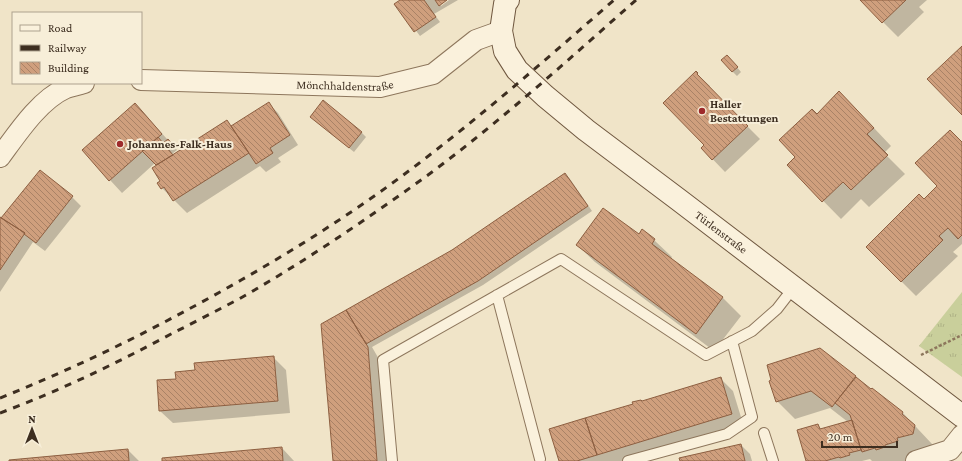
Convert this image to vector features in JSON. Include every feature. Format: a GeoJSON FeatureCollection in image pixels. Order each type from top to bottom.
{"type":"FeatureCollection","features":[{"type":"Feature","properties":{"kind":"street"},"geometry":{"type":"LineString","coordinates":[[501,31],[505,4],[508,0]]}},
{"type":"Feature","properties":{"kind":"street","name":"Mönchhaldenstraße"},"geometry":{"type":"LineString","coordinates":[[142,80],[380,87],[433,74],[476,40],[501,31]]}},
{"type":"Feature","properties":{"kind":"street","name":"Türlenstraße"},"geometry":{"type":"LineString","coordinates":[[501,31],[505,51],[517,70],[545,96],[586,130],[962,416]]}},
{"type":"Feature","properties":{"kind":"street"},"geometry":{"type":"LineString","coordinates":[[0,157],[15,136],[42,104],[65,89],[81,84]]}},
{"type":"Feature","properties":{"kind":"street"},"geometry":{"type":"LineString","coordinates":[[916,461],[950,450],[962,435]]}},
{"type":"Feature","properties":{"kind":"lane"},"geometry":{"type":"LineString","coordinates":[[392,461],[383,360],[561,259],[706,355],[752,331],[777,309],[794,287]]}},
{"type":"Feature","properties":{"kind":"lane"},"geometry":{"type":"LineString","coordinates":[[497,295],[540,459]]}},
{"type":"Feature","properties":{"kind":"lane"},"geometry":{"type":"LineString","coordinates":[[628,461],[728,434],[752,417],[732,341]]}},
{"type":"Feature","properties":{"kind":"lane"},"geometry":{"type":"LineString","coordinates":[[764,433],[773,461]]}},
{"type":"Feature","properties":{"kind":"path"},"geometry":{"type":"LineString","coordinates":[[898,367],[962,335]]}},
{"type":"Feature","properties":{"kind":"green space"},"geometry":{"type":"Polygon","coordinates":[[[962,292],[962,377],[919,346],[962,292]]]}},
{"type":"Feature","properties":{"kind":"building"},"geometry":{"type":"Polygon","coordinates":[[[400,0],[424,0],[436,17],[414,32],[394,4],[400,0]]]}},
{"type":"Feature","properties":{"kind":"building"},"geometry":{"type":"Polygon","coordinates":[[[435,0],[447,0],[439,6],[435,0]]]}},
{"type":"Feature","properties":{"kind":"building"},"geometry":{"type":"Polygon","coordinates":[[[860,0],[906,0],[882,23],[860,0]]]}},
{"type":"Feature","properties":{"kind":"building"},"geometry":{"type":"Polygon","coordinates":[[[962,46],[962,115],[927,79],[962,46]]]}},
{"type":"Feature","properties":{"kind":"building"},"geometry":{"type":"Polygon","coordinates":[[[727,55],[738,67],[732,72],[721,60],[727,55]]]}},
{"type":"Feature","properties":{"kind":"building","name":"Haller Bestattungen"},"geometry":{"type":"Polygon","coordinates":[[[696,71],[698,73],[697,74],[748,126],[712,160],[701,148],[704,145],[663,103],[696,71]]]}},
{"type":"Feature","properties":{"kind":"building"},"geometry":{"type":"Polygon","coordinates":[[[839,91],[874,128],[867,134],[888,155],[851,190],[843,182],[822,202],[787,165],[795,157],[779,140],[812,109],[817,114],[839,91]]]}},
{"type":"Feature","properties":{"kind":"building"},"geometry":{"type":"Polygon","coordinates":[[[323,100],[362,132],[349,148],[310,117],[323,100]]]}},
{"type":"Feature","properties":{"kind":"building"},"geometry":{"type":"Polygon","coordinates":[[[269,102],[290,135],[270,148],[273,153],[256,164],[231,126],[269,102]]]}},
{"type":"Feature","properties":{"kind":"building","name":"Johannes-Falk-Haus"},"geometry":{"type":"Polygon","coordinates":[[[135,103],[162,134],[109,181],[82,150],[135,103]]]}},
{"type":"Feature","properties":{"kind":"building"},"geometry":{"type":"Polygon","coordinates":[[[227,120],[249,153],[173,201],[164,187],[161,189],[157,183],[160,181],[152,168],[227,120]]]}},
{"type":"Feature","properties":{"kind":"building"},"geometry":{"type":"Polygon","coordinates":[[[950,130],[962,142],[962,235],[958,239],[948,228],[939,236],[943,240],[901,282],[866,247],[919,194],[924,199],[937,186],[915,163],[950,130]]]}},
{"type":"Feature","properties":{"kind":"building"},"geometry":{"type":"Polygon","coordinates":[[[158,137],[173,155],[156,165],[142,151],[158,137]]]}},
{"type":"Feature","properties":{"kind":"building"},"geometry":{"type":"Polygon","coordinates":[[[168,139],[173,145],[168,149],[163,143],[168,139]]]}},
{"type":"Feature","properties":{"kind":"building"},"geometry":{"type":"Polygon","coordinates":[[[40,170],[73,196],[36,243],[24,234],[25,233],[1,218],[40,170]]]}},
{"type":"Feature","properties":{"kind":"building"},"geometry":{"type":"Polygon","coordinates":[[[565,173],[588,206],[478,281],[366,344],[346,310],[452,250],[565,173]]]}},
{"type":"Feature","properties":{"kind":"building"},"geometry":{"type":"Polygon","coordinates":[[[603,208],[639,234],[642,229],[655,239],[652,244],[723,297],[696,334],[576,245],[603,208]]]}},
{"type":"Feature","properties":{"kind":"building"},"geometry":{"type":"Polygon","coordinates":[[[0,217],[25,233],[0,270],[0,217]]]}},
{"type":"Feature","properties":{"kind":"building"},"geometry":{"type":"Polygon","coordinates":[[[346,310],[368,347],[377,461],[333,461],[321,324],[346,310]]]}},
{"type":"Feature","properties":{"kind":"building"},"geometry":{"type":"Polygon","coordinates":[[[820,348],[856,376],[832,407],[811,391],[776,402],[769,381],[771,380],[767,365],[820,348]]]}},
{"type":"Feature","properties":{"kind":"building"},"geometry":{"type":"Polygon","coordinates":[[[274,356],[278,401],[159,411],[157,380],[176,379],[175,372],[195,370],[194,363],[274,356]]]}},
{"type":"Feature","properties":{"kind":"building"},"geometry":{"type":"Polygon","coordinates":[[[721,377],[732,414],[597,455],[585,418],[633,404],[632,402],[642,401],[721,377]]]}},
{"type":"Feature","properties":{"kind":"building"},"geometry":{"type":"Polygon","coordinates":[[[856,377],[903,412],[902,414],[915,425],[913,434],[897,438],[898,441],[885,445],[885,447],[862,452],[850,415],[835,403],[856,377]]]}},
{"type":"Feature","properties":{"kind":"building"},"geometry":{"type":"Polygon","coordinates":[[[585,418],[597,455],[577,461],[559,461],[549,429],[585,418]]]}},
{"type":"Feature","properties":{"kind":"building"},"geometry":{"type":"Polygon","coordinates":[[[852,420],[861,450],[849,453],[850,455],[825,461],[806,461],[797,430],[818,424],[820,429],[852,420]]]}},
{"type":"Feature","properties":{"kind":"building"},"geometry":{"type":"Polygon","coordinates":[[[741,444],[745,461],[680,461],[679,458],[741,444]]]}},
{"type":"Feature","properties":{"kind":"building"},"geometry":{"type":"Polygon","coordinates":[[[282,447],[283,461],[162,461],[162,458],[282,447]]]}},
{"type":"Feature","properties":{"kind":"building"},"geometry":{"type":"Polygon","coordinates":[[[128,449],[129,461],[9,461],[9,460],[128,449]]]}},
{"type":"Feature","properties":{"kind":"railway"},"geometry":{"type":"LineString","coordinates":[[0,398],[67,370],[153,328],[269,264],[330,226],[418,164],[518,84],[614,0]]}},
{"type":"Feature","properties":{"kind":"railway"},"geometry":{"type":"LineString","coordinates":[[0,413],[22,405],[129,356],[239,299],[335,240],[428,175],[482,133],[534,90],[636,0]]}},
{"type":"Feature","properties":{"kind":"place","name":"Haller Bestattungen"},"geometry":{"type":"Point","coordinates":[702,111]}},
{"type":"Feature","properties":{"kind":"place","name":"Johannes-Falk-Haus"},"geometry":{"type":"Point","coordinates":[120,144]}}]}
